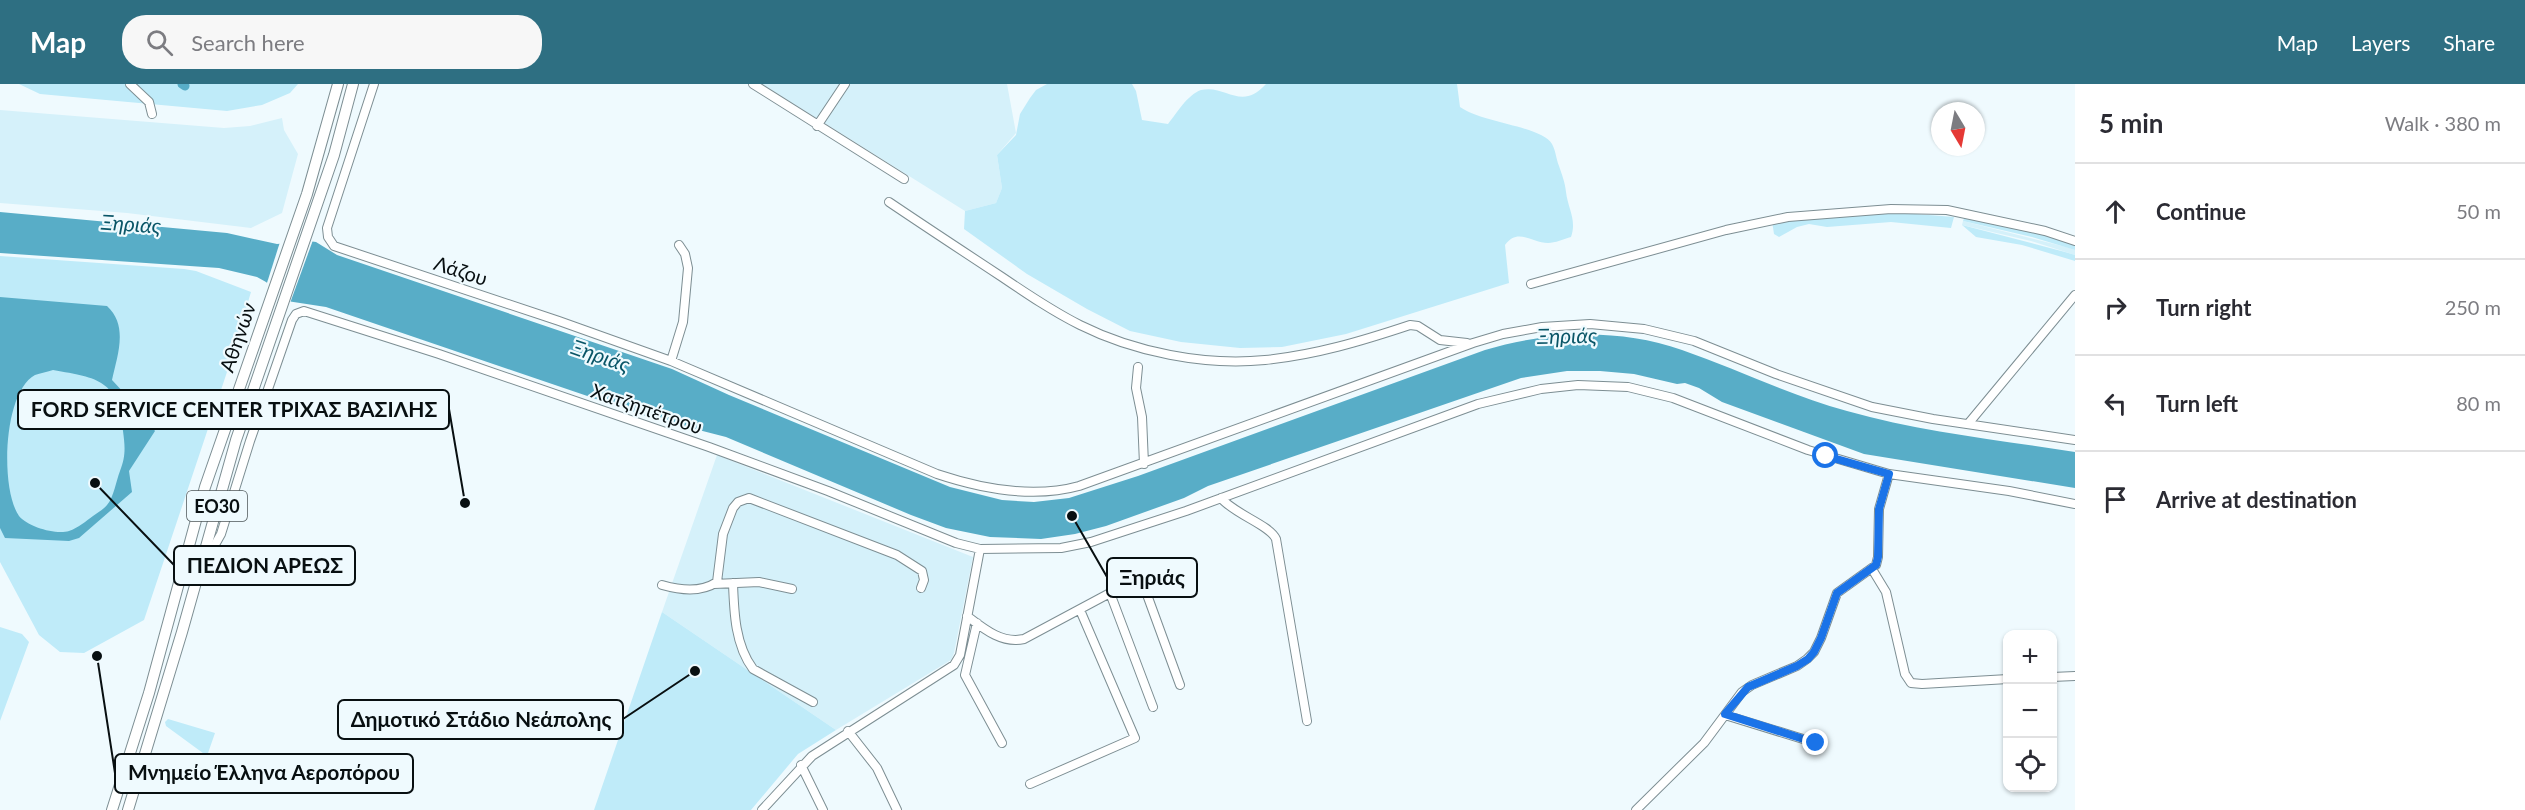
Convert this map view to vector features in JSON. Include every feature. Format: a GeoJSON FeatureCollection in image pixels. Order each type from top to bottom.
{"type":"FeatureCollection","features":[{"type":"Feature","properties":{"kind":"main road","name":"Αθηνών"},"geometry":{"type":"LineString","coordinates":[[112,810],[152,682],[205,487],[293,234],[319,154],[338,84]]}},
{"type":"Feature","properties":{"kind":"main road","name":"Αθηνών"},"geometry":{"type":"LineString","coordinates":[[128,810],[236,440],[334,155],[353,84]]}},
{"type":"Feature","properties":{"kind":"street"},"geometry":{"type":"LineString","coordinates":[[130,84],[149,102],[152,114]]}},
{"type":"Feature","properties":{"kind":"street","name":"Λάζου"},"geometry":{"type":"LineString","coordinates":[[374,84],[327,232],[334,246],[671,362],[936,474],[969,483],[1023,492],[1050,492],[1079,486],[1473,343],[1503,334],[1542,327],[1590,324],[1644,329],[1694,341],[1857,403],[1933,419],[2075,440]]}},
{"type":"Feature","properties":{"kind":"street"},"geometry":{"type":"LineString","coordinates":[[753,84],[904,179]]}},
{"type":"Feature","properties":{"kind":"street"},"geometry":{"type":"LineString","coordinates":[[817,126],[845,84]]}},
{"type":"Feature","properties":{"kind":"street"},"geometry":{"type":"LineString","coordinates":[[889,202],[1045,305],[1081,325],[1140,346],[1184,357],[1264,360],[1330,350],[1410,325],[1418,326],[1440,340],[1473,343]]}},
{"type":"Feature","properties":{"kind":"street"},"geometry":{"type":"LineString","coordinates":[[1531,284],[1726,230],[1788,217],[1868,211],[1947,210],[2045,231],[2075,241]]}},
{"type":"Feature","properties":{"kind":"street"},"geometry":{"type":"LineString","coordinates":[[671,362],[683,322],[688,268],[685,254],[679,245]]}},
{"type":"Feature","properties":{"kind":"street"},"geometry":{"type":"LineString","coordinates":[[1968,424],[2075,295]]}},
{"type":"Feature","properties":{"kind":"street","name":"Αθηνών"},"geometry":{"type":"LineString","coordinates":[[198,574],[220,534],[292,320],[299,312]]}},
{"type":"Feature","properties":{"kind":"street","name":"Χατζηπέτρου"},"geometry":{"type":"LineString","coordinates":[[299,312],[320,314],[720,451],[828,491],[956,543],[980,549],[1068,547],[1091,542],[1221,498],[1478,404],[1541,389],[1578,385],[1628,387],[1673,398],[1808,450],[1889,474],[2009,491],[2075,504]]}},
{"type":"Feature","properties":{"kind":"street"},"geometry":{"type":"LineString","coordinates":[[1138,367],[1136,388],[1142,417],[1144,464]]}},
{"type":"Feature","properties":{"kind":"street"},"geometry":{"type":"LineString","coordinates":[[1636,810],[1704,743],[1748,687],[1797,666],[1814,652],[1837,593],[1872,569],[1878,557],[1879,509],[1889,474]]}},
{"type":"Feature","properties":{"kind":"street"},"geometry":{"type":"LineString","coordinates":[[714,584],[718,578],[725,525],[738,502],[749,498],[897,555],[922,572],[924,580],[921,588]]}},
{"type":"Feature","properties":{"kind":"street"},"geometry":{"type":"LineString","coordinates":[[1221,498],[1232,510],[1269,530],[1276,539],[1307,721]]}},
{"type":"Feature","properties":{"kind":"street"},"geometry":{"type":"LineString","coordinates":[[762,810],[772,806],[801,765],[848,731],[954,665],[960,655],[980,549]]}},
{"type":"Feature","properties":{"kind":"street"},"geometry":{"type":"LineString","coordinates":[[1872,569],[1886,592],[1905,674],[1911,683],[2003,679]]}},
{"type":"Feature","properties":{"kind":"street"},"geometry":{"type":"LineString","coordinates":[[967,616],[1002,639],[1014,641],[1024,639],[1110,593],[1153,576]]}},
{"type":"Feature","properties":{"kind":"street"},"geometry":{"type":"LineString","coordinates":[[1142,581],[1180,686]]}},
{"type":"Feature","properties":{"kind":"street"},"geometry":{"type":"LineString","coordinates":[[662,585],[684,590],[714,584],[759,582],[792,589]]}},
{"type":"Feature","properties":{"kind":"street"},"geometry":{"type":"LineString","coordinates":[[733,583],[734,610],[746,660],[753,669],[813,702]]}},
{"type":"Feature","properties":{"kind":"street"},"geometry":{"type":"LineString","coordinates":[[1110,593],[1153,707]]}},
{"type":"Feature","properties":{"kind":"street"},"geometry":{"type":"LineString","coordinates":[[1030,784],[1135,738],[1080,610]]}},
{"type":"Feature","properties":{"kind":"street"},"geometry":{"type":"LineString","coordinates":[[977,623],[965,675],[1002,743]]}},
{"type":"Feature","properties":{"kind":"street"},"geometry":{"type":"LineString","coordinates":[[2057,677],[2075,676]]}},
{"type":"Feature","properties":{"kind":"street"},"geometry":{"type":"LineString","coordinates":[[1725,714],[1816,743]]}},
{"type":"Feature","properties":{"kind":"street"},"geometry":{"type":"LineString","coordinates":[[848,731],[877,768],[897,810]]}},
{"type":"Feature","properties":{"kind":"street"},"geometry":{"type":"LineString","coordinates":[[801,765],[823,810]]}},
{"type":"Feature","properties":{"kind":"shaded area"},"geometry":{"type":"Polygon","coordinates":[[[19,84],[298,84],[290,93],[262,105],[227,111],[40,94],[19,84]]]}},
{"type":"Feature","properties":{"kind":"shaded area"},"geometry":{"type":"Polygon","coordinates":[[[762,84],[1007,84],[1016,133],[997,155],[1002,188],[996,203],[965,211],[762,84]]]}},
{"type":"Feature","properties":{"kind":"shaded area"},"geometry":{"type":"Polygon","coordinates":[[[1047,84],[1132,84],[1136,91],[1142,120],[1168,124],[1187,100],[1201,90],[1218,90],[1241,97],[1257,92],[1266,84],[1457,84],[1460,107],[1482,117],[1537,133],[1552,144],[1564,182],[1573,220],[1573,231],[1571,237],[1557,242],[1548,243],[1520,236],[1510,240],[1505,245],[1509,283],[1346,334],[1282,347],[1240,348],[1181,342],[1130,331],[1027,274],[964,229],[965,211],[996,203],[1002,188],[997,155],[1016,135],[1020,114],[1030,98],[1036,90],[1047,84]]]}},
{"type":"Feature","properties":{"kind":"shaded area"},"geometry":{"type":"Polygon","coordinates":[[[0,110],[224,128],[250,126],[282,118],[284,130],[298,154],[282,213],[251,228],[127,213],[0,203],[0,110]]]}},
{"type":"Feature","properties":{"kind":"shaded area"},"geometry":{"type":"Polygon","coordinates":[[[1880,206],[1916,214],[1954,217],[1951,228],[1891,222],[1827,227],[1809,224],[1797,227],[1779,237],[1774,234],[1772,221],[1817,210],[1880,206]]]}},
{"type":"Feature","properties":{"kind":"shaded area"},"geometry":{"type":"Polygon","coordinates":[[[1965,216],[2075,244],[2075,250],[2032,237],[1963,221],[1965,216]]]}},
{"type":"Feature","properties":{"kind":"shaded area"},"geometry":{"type":"Polygon","coordinates":[[[1963,221],[2066,247],[2075,250],[2075,255],[2031,241],[1962,225],[1963,221]]]}},
{"type":"Feature","properties":{"kind":"shaded area"},"geometry":{"type":"Polygon","coordinates":[[[1962,225],[2075,255],[2075,261],[2022,245],[1976,237],[1962,225]]]}},
{"type":"Feature","properties":{"kind":"shaded area"},"geometry":{"type":"Polygon","coordinates":[[[0,256],[184,269],[196,271],[251,292],[228,369],[144,620],[84,653],[60,652],[39,635],[0,562],[0,256]]]}},
{"type":"Feature","properties":{"kind":"shaded area"},"geometry":{"type":"Polygon","coordinates":[[[717,455],[973,557],[951,660],[836,730],[662,612],[717,455]]]}},
{"type":"Feature","properties":{"kind":"shaded area"},"geometry":{"type":"Polygon","coordinates":[[[662,612],[836,730],[798,754],[751,810],[594,810],[662,612]]]}},
{"type":"Feature","properties":{"kind":"shaded area"},"geometry":{"type":"Polygon","coordinates":[[[0,627],[22,634],[29,642],[0,721],[0,627]]]}},
{"type":"Feature","properties":{"kind":"shaded area"},"geometry":{"type":"Polygon","coordinates":[[[168,719],[215,733],[207,756],[166,726],[165,722],[168,719]]]}},
{"type":"Feature","properties":{"kind":"water"},"geometry":{"type":"Polygon","coordinates":[[[0,212],[227,233],[277,244],[316,242],[337,255],[672,369],[950,487],[1002,500],[1034,502],[1069,498],[1138,476],[1485,350],[1534,339],[1584,335],[1608,335],[1658,343],[1703,357],[1805,398],[1903,425],[2075,452],[2075,488],[1864,454],[1722,402],[1699,388],[1685,383],[1677,384],[1634,374],[1567,371],[1521,378],[1208,486],[1184,498],[1106,526],[1041,539],[990,537],[946,528],[911,515],[726,437],[652,418],[326,307],[287,301],[257,277],[219,268],[0,253],[0,212]]]}},
{"type":"Feature","properties":{"kind":"water"},"geometry":{"type":"Polygon","coordinates":[[[0,297],[107,306],[114,314],[120,332],[112,380],[125,394],[132,410],[144,416],[155,431],[129,471],[132,492],[79,538],[69,541],[5,538],[0,528],[0,297]],[[53,370],[35,375],[24,385],[16,400],[11,420],[7,464],[13,503],[19,516],[35,527],[63,532],[76,528],[109,502],[122,466],[124,436],[120,414],[111,391],[94,379],[53,370]]]}},
{"type":"Feature","properties":{"kind":"pier"},"geometry":{"type":"Polygon","coordinates":[[[306,238],[313,240],[289,306],[266,286],[280,242],[306,238]]]}},
{"type":"Feature","properties":{"kind":"place","name":"ΠΕΔΙΟΝ ΑΡΕΩΣ"},"geometry":{"type":"Point","coordinates":[95,483]}},
{"type":"Feature","properties":{"kind":"place","name":"FORD SERVICE CENTER ΤΡΙΧΑΣ ΒΑΣΙΛΗΣ"},"geometry":{"type":"Point","coordinates":[465,503]}},
{"type":"Feature","properties":{"kind":"place","name":"Ξηριάς"},"geometry":{"type":"Point","coordinates":[1072,516]}},
{"type":"Feature","properties":{"kind":"place","name":"Μνημείο Έλληνα Αεροπόρου"},"geometry":{"type":"Point","coordinates":[97,656]}},
{"type":"Feature","properties":{"kind":"place","name":"Δημοτικό Στάδιο Νεάπολης"},"geometry":{"type":"Point","coordinates":[695,671]}},
{"type":"Feature","properties":{"kind":"route"},"geometry":{"type":"LineString","coordinates":[[1816,743],[1725,714],[1748,687],[1808,659],[1821,638],[1837,593],[1876,565],[1879,550],[1879,509],[1889,474],[1826,456]]}}]}
